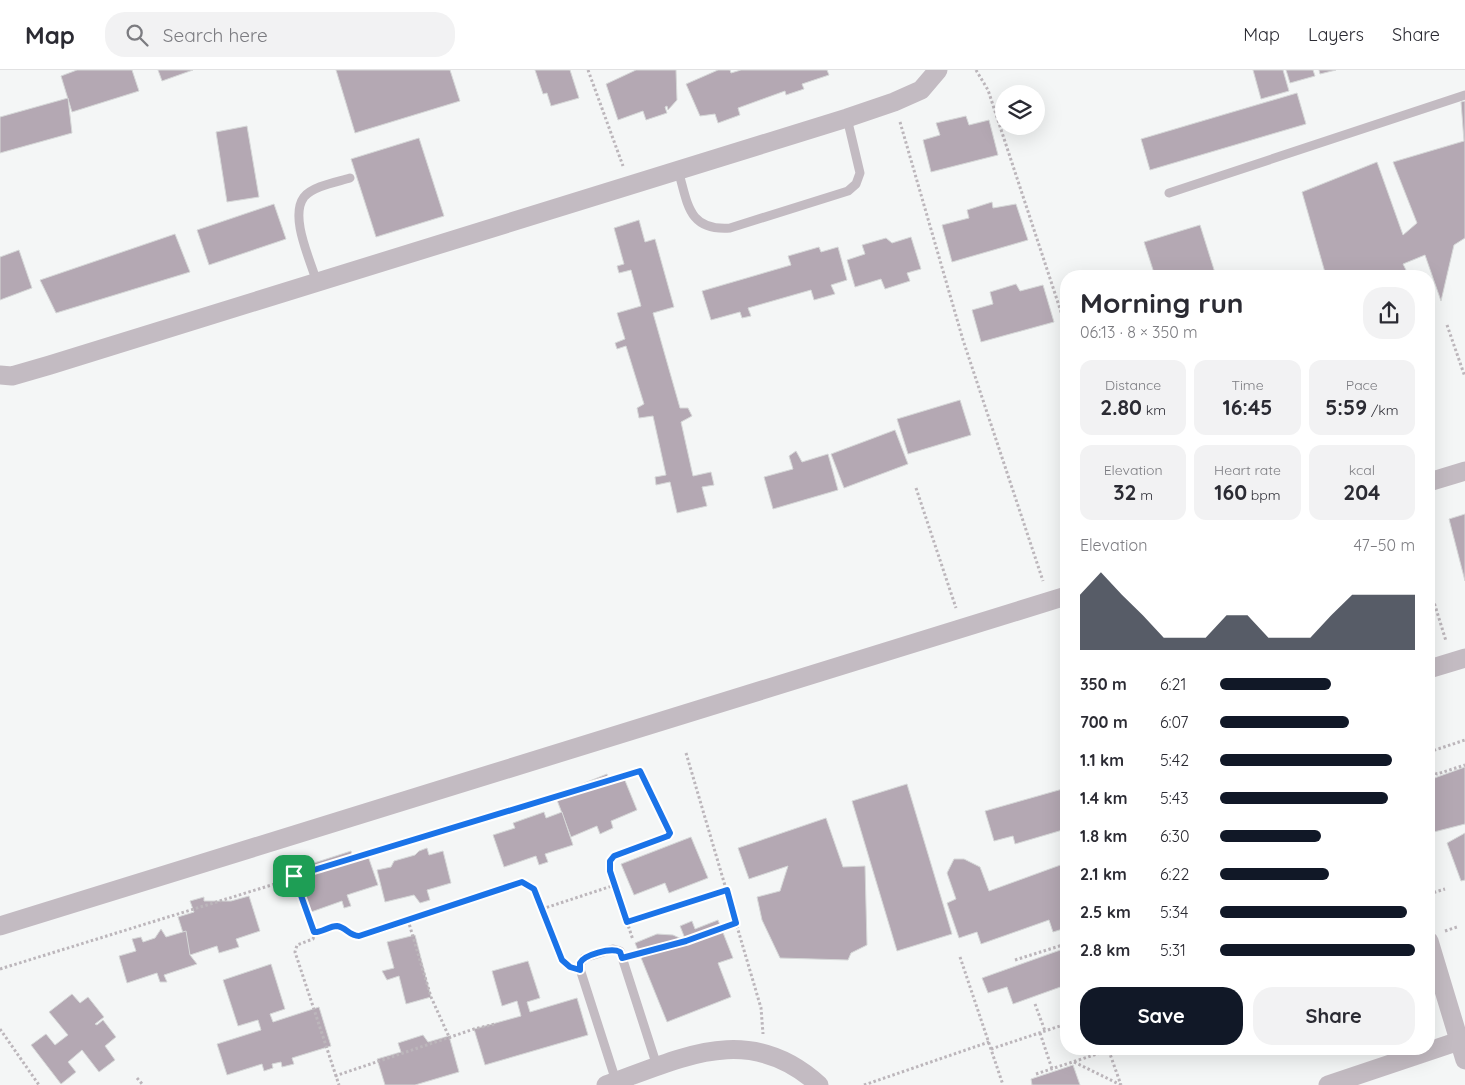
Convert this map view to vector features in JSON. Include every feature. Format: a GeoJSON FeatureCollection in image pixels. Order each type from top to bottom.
{"type":"FeatureCollection","features":[{"type":"Feature","properties":{"kind":"street"},"geometry":{"type":"LineString","coordinates":[[0,375],[12,376],[50,365],[847,118],[894,102],[921,90],[938,70]]}},
{"type":"Feature","properties":{"kind":"street"},"geometry":{"type":"LineString","coordinates":[[1435,480],[1465,471]]}},
{"type":"Feature","properties":{"kind":"street"},"geometry":{"type":"LineString","coordinates":[[0,926],[1058,598]]}},
{"type":"Feature","properties":{"kind":"street"},"geometry":{"type":"LineString","coordinates":[[1435,667],[1459,660]]}},
{"type":"Feature","properties":{"kind":"street"},"geometry":{"type":"LineString","coordinates":[[1435,957],[1459,1019],[1459,1041],[1465,1060]]}},
{"type":"Feature","properties":{"kind":"street"},"geometry":{"type":"LineString","coordinates":[[1435,1051],[1459,1041]]}},
{"type":"Feature","properties":{"kind":"street"},"geometry":{"type":"LineString","coordinates":[[611,1083],[708,1050],[743,1049],[760,1052],[791,1064],[818,1085]]}},
{"type":"Feature","properties":{"kind":"street"},"geometry":{"type":"LineString","coordinates":[[1328,1085],[1362,1080],[1424,1055]]}},
{"type":"Feature","properties":{"kind":"lane"},"geometry":{"type":"LineString","coordinates":[[1170,193],[1465,95]]}},
{"type":"Feature","properties":{"kind":"lane"},"geometry":{"type":"LineString","coordinates":[[678,170],[689,208],[698,222],[714,229],[730,228],[848,191],[856,184],[860,173],[847,118]]}},
{"type":"Feature","properties":{"kind":"lane"},"geometry":{"type":"LineString","coordinates":[[317,282],[297,213],[304,197],[319,188],[350,178]]}},
{"type":"Feature","properties":{"kind":"lane"},"geometry":{"type":"LineString","coordinates":[[611,1083],[579,966],[582,960],[613,949],[620,952],[657,1066]]}},
{"type":"Feature","properties":{"kind":"path"},"geometry":{"type":"LineString","coordinates":[[588,70],[630,185]]}},
{"type":"Feature","properties":{"kind":"path"},"geometry":{"type":"LineString","coordinates":[[976,70],[988,90],[1060,309]]}},
{"type":"Feature","properties":{"kind":"path"},"geometry":{"type":"LineString","coordinates":[[894,102],[963,340],[1058,598]]}},
{"type":"Feature","properties":{"kind":"path"},"geometry":{"type":"LineString","coordinates":[[1447,325],[1465,377]]}},
{"type":"Feature","properties":{"kind":"path"},"geometry":{"type":"LineString","coordinates":[[916,488],[963,628]]}},
{"type":"Feature","properties":{"kind":"path"},"geometry":{"type":"LineString","coordinates":[[1435,604],[1459,660]]}},
{"type":"Feature","properties":{"kind":"path"},"geometry":{"type":"LineString","coordinates":[[1435,750],[1465,740]]}},
{"type":"Feature","properties":{"kind":"path"},"geometry":{"type":"LineString","coordinates":[[686,753],[762,1008],[763,1030],[760,1052]]}},
{"type":"Feature","properties":{"kind":"path"},"geometry":{"type":"LineString","coordinates":[[1435,774],[1465,765]]}},
{"type":"Feature","properties":{"kind":"path"},"geometry":{"type":"LineString","coordinates":[[0,968],[640,771],[670,833],[668,836],[612,858],[610,868],[637,954]]}},
{"type":"Feature","properties":{"kind":"path"},"geometry":{"type":"LineString","coordinates":[[294,876],[315,933],[313,939],[297,945],[295,952],[339,1085]]}},
{"type":"Feature","properties":{"kind":"path"},"geometry":{"type":"LineString","coordinates":[[315,933],[336,926],[343,928],[351,935],[359,936],[522,882],[534,889],[562,960],[570,967],[580,970]]}},
{"type":"Feature","properties":{"kind":"path"},"geometry":{"type":"LineString","coordinates":[[542,909],[615,885]]}},
{"type":"Feature","properties":{"kind":"path"},"geometry":{"type":"LineString","coordinates":[[1435,892],[1444,889]]}},
{"type":"Feature","properties":{"kind":"path"},"geometry":{"type":"LineString","coordinates":[[627,922],[727,890]]}},
{"type":"Feature","properties":{"kind":"path"},"geometry":{"type":"LineString","coordinates":[[408,920],[432,997],[450,1039]]}},
{"type":"Feature","properties":{"kind":"path"},"geometry":{"type":"LineString","coordinates":[[622,958],[686,941],[736,923]]}},
{"type":"Feature","properties":{"kind":"path"},"geometry":{"type":"LineString","coordinates":[[1015,960],[1060,946]]}},
{"type":"Feature","properties":{"kind":"path"},"geometry":{"type":"LineString","coordinates":[[960,957],[1004,1085]]}},
{"type":"Feature","properties":{"kind":"path"},"geometry":{"type":"LineString","coordinates":[[1036,1004],[1045,1031]]}},
{"type":"Feature","properties":{"kind":"path"},"geometry":{"type":"LineString","coordinates":[[335,1076],[450,1039],[474,1029],[496,1024]]}},
{"type":"Feature","properties":{"kind":"path"},"geometry":{"type":"LineString","coordinates":[[991,1049],[1060,1026]]}},
{"type":"Feature","properties":{"kind":"path"},"geometry":{"type":"LineString","coordinates":[[0,1029],[39,1085]]}},
{"type":"Feature","properties":{"kind":"path"},"geometry":{"type":"LineString","coordinates":[[1040,1032],[1052,1069]]}},
{"type":"Feature","properties":{"kind":"path"},"geometry":{"type":"LineString","coordinates":[[864,1085],[989,1042]]}},
{"type":"Feature","properties":{"kind":"path"},"geometry":{"type":"LineString","coordinates":[[1036,1074],[1098,1055]]}},
{"type":"Feature","properties":{"kind":"path"},"geometry":{"type":"LineString","coordinates":[[1109,1055],[1121,1085]]}},
{"type":"Feature","properties":{"kind":"path"},"geometry":{"type":"LineString","coordinates":[[1074,1062],[1121,1085]]}},
{"type":"Feature","properties":{"kind":"path"},"geometry":{"type":"LineString","coordinates":[[137,1078],[143,1085]]}},
{"type":"Feature","properties":{"kind":"building"},"geometry":{"type":"Polygon","coordinates":[[[77,70],[132,70],[139,91],[72,112],[61,76],[77,70]]]}},
{"type":"Feature","properties":{"kind":"building"},"geometry":{"type":"Polygon","coordinates":[[[158,70],[193,70],[162,81],[158,70]]]}},
{"type":"Feature","properties":{"kind":"building"},"geometry":{"type":"Polygon","coordinates":[[[336,70],[450,70],[460,101],[355,133],[336,70]]]}},
{"type":"Feature","properties":{"kind":"building"},"geometry":{"type":"Polygon","coordinates":[[[535,70],[570,70],[579,98],[551,106],[547,93],[543,94],[535,70]]]}},
{"type":"Feature","properties":{"kind":"building"},"geometry":{"type":"Polygon","coordinates":[[[636,70],[676,70],[677,100],[668,110],[667,106],[665,107],[667,113],[646,120],[643,111],[618,120],[606,84],[636,70]]]}},
{"type":"Feature","properties":{"kind":"building"},"geometry":{"type":"Polygon","coordinates":[[[718,70],[730,70],[731,73],[741,70],[827,70],[829,75],[802,84],[804,89],[786,95],[785,91],[738,108],[740,115],[718,123],[715,114],[700,116],[686,84],[718,70]]]}},
{"type":"Feature","properties":{"kind":"building"},"geometry":{"type":"Polygon","coordinates":[[[1253,70],[1283,70],[1289,91],[1261,99],[1253,70]]]}},
{"type":"Feature","properties":{"kind":"building"},"geometry":{"type":"Polygon","coordinates":[[[1286,70],[1313,70],[1315,76],[1290,83],[1286,70]]]}},
{"type":"Feature","properties":{"kind":"building"},"geometry":{"type":"Polygon","coordinates":[[[1319,70],[1336,70],[1320,74],[1319,70]]]}},
{"type":"Feature","properties":{"kind":"building"},"geometry":{"type":"Polygon","coordinates":[[[1297,93],[1306,124],[1150,170],[1141,139],[1297,93]]]}},
{"type":"Feature","properties":{"kind":"building"},"geometry":{"type":"Polygon","coordinates":[[[68,98],[72,133],[0,153],[0,117],[68,98]]]}},
{"type":"Feature","properties":{"kind":"building"},"geometry":{"type":"Polygon","coordinates":[[[1465,101],[1465,238],[1454,245],[1441,301],[1435,284],[1435,270],[1430,270],[1425,255],[1403,264],[1406,270],[1324,270],[1302,192],[1377,162],[1403,235],[1417,223],[1393,162],[1464,141],[1461,102],[1465,101]]]}},
{"type":"Feature","properties":{"kind":"building"},"geometry":{"type":"Polygon","coordinates":[[[966,116],[969,125],[989,120],[998,155],[931,172],[923,140],[940,135],[936,123],[966,116]]]}},
{"type":"Feature","properties":{"kind":"building"},"geometry":{"type":"Polygon","coordinates":[[[247,126],[259,197],[227,202],[216,132],[247,126]]]}},
{"type":"Feature","properties":{"kind":"building"},"geometry":{"type":"Polygon","coordinates":[[[419,138],[444,216],[376,237],[351,159],[419,138]]]}},
{"type":"Feature","properties":{"kind":"building"},"geometry":{"type":"Polygon","coordinates":[[[992,202],[993,208],[1016,204],[1028,240],[952,262],[942,225],[969,218],[967,210],[992,202]]]}},
{"type":"Feature","properties":{"kind":"building"},"geometry":{"type":"Polygon","coordinates":[[[274,204],[286,239],[209,265],[197,230],[274,204]]]}},
{"type":"Feature","properties":{"kind":"building"},"geometry":{"type":"Polygon","coordinates":[[[639,220],[645,242],[655,239],[674,307],[653,313],[680,408],[688,408],[692,416],[681,422],[693,476],[711,472],[714,485],[702,487],[707,506],[677,513],[670,482],[656,485],[655,477],[666,475],[653,416],[639,418],[637,408],[644,404],[626,346],[617,349],[615,343],[625,339],[617,313],[641,306],[631,270],[619,273],[617,266],[624,264],[614,228],[639,220]]]}},
{"type":"Feature","properties":{"kind":"building"},"geometry":{"type":"Polygon","coordinates":[[[1200,225],[1214,270],[1153,270],[1144,242],[1200,225]]]}},
{"type":"Feature","properties":{"kind":"building"},"geometry":{"type":"Polygon","coordinates":[[[175,234],[190,272],[56,313],[40,280],[175,234]]]}},
{"type":"Feature","properties":{"kind":"building"},"geometry":{"type":"Polygon","coordinates":[[[911,237],[921,269],[907,273],[910,281],[885,289],[881,279],[855,287],[847,260],[865,254],[862,245],[886,238],[892,243],[911,237]]]}},
{"type":"Feature","properties":{"kind":"building"},"geometry":{"type":"Polygon","coordinates":[[[819,247],[821,252],[838,247],[847,280],[831,285],[835,294],[814,300],[811,290],[748,308],[751,316],[742,318],[740,312],[711,320],[702,291],[791,265],[788,256],[819,247]]]}},
{"type":"Feature","properties":{"kind":"building"},"geometry":{"type":"Polygon","coordinates":[[[19,250],[32,288],[0,300],[0,257],[19,250]]]}},
{"type":"Feature","properties":{"kind":"building"},"geometry":{"type":"Polygon","coordinates":[[[1016,284],[1020,291],[1043,285],[1054,322],[981,342],[972,310],[993,304],[990,292],[1016,284]]]}},
{"type":"Feature","properties":{"kind":"building"},"geometry":{"type":"Polygon","coordinates":[[[960,400],[971,435],[908,454],[897,419],[960,400]]]}},
{"type":"Feature","properties":{"kind":"building"},"geometry":{"type":"Polygon","coordinates":[[[895,430],[908,464],[844,488],[831,454],[895,430]]]}},
{"type":"Feature","properties":{"kind":"building"},"geometry":{"type":"Polygon","coordinates":[[[796,451],[802,462],[828,454],[838,490],[773,509],[764,477],[793,469],[789,456],[796,451]]]}},
{"type":"Feature","properties":{"kind":"building"},"geometry":{"type":"Polygon","coordinates":[[[1465,514],[1465,581],[1449,519],[1465,514]]]}},
{"type":"Feature","properties":{"kind":"building"},"geometry":{"type":"Polygon","coordinates":[[[1465,767],[1465,824],[1435,832],[1435,778],[1465,767]]]}},
{"type":"Feature","properties":{"kind":"building"},"geometry":{"type":"Polygon","coordinates":[[[607,774],[611,784],[624,778],[637,810],[611,821],[613,828],[600,834],[597,826],[571,837],[557,800],[578,791],[577,786],[607,774]]]}},
{"type":"Feature","properties":{"kind":"building"},"geometry":{"type":"Polygon","coordinates":[[[907,784],[952,934],[897,951],[852,801],[907,784]]]}},
{"type":"Feature","properties":{"kind":"building"},"geometry":{"type":"Polygon","coordinates":[[[1060,790],[1060,831],[1015,844],[1013,836],[994,841],[985,811],[1060,790]]]}},
{"type":"Feature","properties":{"kind":"building"},"geometry":{"type":"Polygon","coordinates":[[[544,812],[546,818],[562,812],[573,845],[545,854],[548,862],[539,865],[536,856],[504,867],[493,835],[515,828],[513,823],[544,812]]]}},
{"type":"Feature","properties":{"kind":"building"},"geometry":{"type":"Polygon","coordinates":[[[826,818],[843,867],[865,866],[867,945],[851,953],[848,960],[780,958],[762,920],[757,897],[780,891],[788,866],[749,879],[738,848],[826,818]]]}},
{"type":"Feature","properties":{"kind":"building"},"geometry":{"type":"Polygon","coordinates":[[[1465,833],[1465,880],[1461,881],[1447,843],[1465,833]]]}},
{"type":"Feature","properties":{"kind":"building"},"geometry":{"type":"Polygon","coordinates":[[[691,837],[708,878],[669,893],[665,883],[634,895],[621,864],[691,837]]]}},
{"type":"Feature","properties":{"kind":"building"},"geometry":{"type":"Polygon","coordinates":[[[427,848],[429,855],[443,851],[451,883],[427,890],[430,900],[420,903],[414,895],[385,902],[377,870],[391,867],[394,861],[415,855],[427,848]]]}},
{"type":"Feature","properties":{"kind":"building"},"geometry":{"type":"Polygon","coordinates":[[[351,851],[353,860],[368,856],[378,885],[347,895],[351,906],[344,908],[342,901],[311,912],[300,878],[314,873],[311,864],[351,851]]]}},
{"type":"Feature","properties":{"kind":"building"},"geometry":{"type":"Polygon","coordinates":[[[954,859],[964,859],[980,867],[989,891],[1060,865],[1060,930],[1053,932],[1049,920],[981,944],[977,932],[959,938],[947,903],[956,899],[947,873],[954,859]]]}},
{"type":"Feature","properties":{"kind":"building"},"geometry":{"type":"Polygon","coordinates":[[[249,896],[260,931],[236,939],[239,947],[219,953],[217,946],[190,955],[178,917],[194,912],[190,901],[204,897],[204,901],[231,901],[249,896]]]}},
{"type":"Feature","properties":{"kind":"building"},"geometry":{"type":"Polygon","coordinates":[[[718,920],[733,958],[718,963],[731,997],[667,1022],[635,943],[657,934],[673,935],[686,941],[680,926],[692,921],[695,929],[718,920]]]}},
{"type":"Feature","properties":{"kind":"building"},"geometry":{"type":"Polygon","coordinates":[[[161,929],[166,937],[186,931],[190,955],[197,964],[164,975],[167,982],[160,982],[157,973],[127,983],[119,956],[136,951],[132,939],[141,937],[143,942],[155,938],[161,929]]]}},
{"type":"Feature","properties":{"kind":"building"},"geometry":{"type":"Polygon","coordinates":[[[415,935],[431,997],[406,1004],[399,976],[387,980],[382,971],[394,968],[387,942],[415,935]]]}},
{"type":"Feature","properties":{"kind":"building"},"geometry":{"type":"Polygon","coordinates":[[[1060,950],[1060,987],[1013,1004],[1007,987],[988,993],[982,978],[1060,950]]]}},
{"type":"Feature","properties":{"kind":"building"},"geometry":{"type":"Polygon","coordinates":[[[528,961],[540,998],[527,1002],[530,1012],[577,998],[588,1035],[485,1065],[474,1029],[521,1016],[517,1001],[502,1006],[492,971],[528,961]]]}},
{"type":"Feature","properties":{"kind":"building"},"geometry":{"type":"Polygon","coordinates":[[[271,964],[285,1009],[270,1014],[273,1022],[319,1007],[331,1046],[292,1058],[294,1064],[282,1067],[281,1062],[272,1064],[273,1068],[264,1071],[262,1064],[227,1075],[217,1044],[261,1030],[258,1020],[238,1026],[223,980],[271,964]]]}},
{"type":"Feature","properties":{"kind":"building"},"geometry":{"type":"Polygon","coordinates":[[[72,994],[80,1003],[88,997],[104,1017],[95,1024],[97,1025],[103,1020],[116,1037],[105,1046],[115,1060],[99,1072],[82,1050],[68,1062],[76,1072],[61,1084],[31,1045],[46,1034],[55,1045],[68,1035],[49,1012],[72,994]]]}},
{"type":"Feature","properties":{"kind":"building"},"geometry":{"type":"Polygon","coordinates":[[[423,1035],[428,1042],[449,1036],[459,1072],[415,1085],[385,1085],[377,1059],[401,1052],[398,1043],[423,1035]]]}},
{"type":"Feature","properties":{"kind":"building"},"geometry":{"type":"Polygon","coordinates":[[[1073,1065],[1080,1085],[1032,1085],[1031,1079],[1073,1065]]]}},
{"type":"Feature","properties":{"kind":"route"},"geometry":{"type":"LineString","coordinates":[[640,771],[670,833],[668,836],[614,856],[610,861],[610,871],[627,922],[727,890],[736,923],[686,941],[622,958],[620,952],[613,949],[584,958],[580,961],[580,970],[570,967],[562,960],[534,889],[527,883],[517,882],[355,936],[340,926],[332,926],[315,933],[294,876],[640,771]]}}]}
